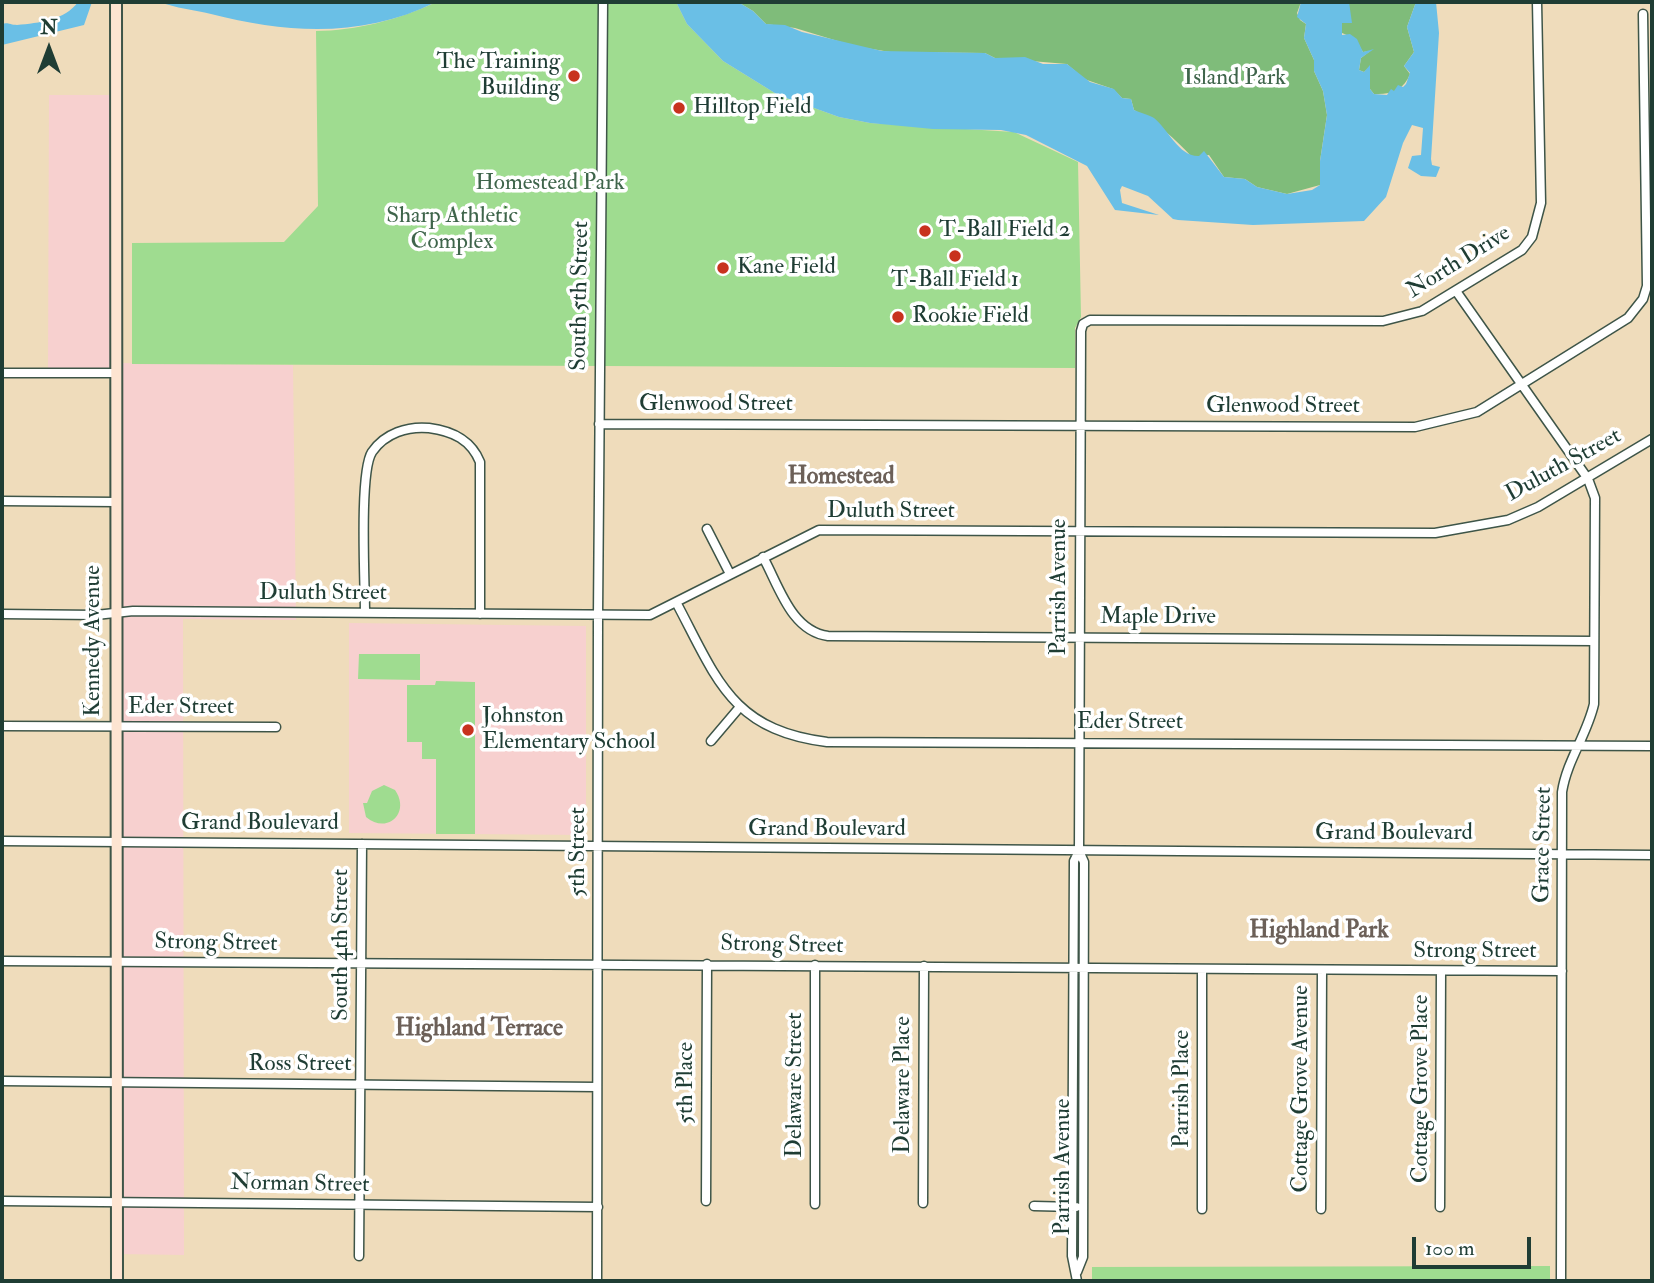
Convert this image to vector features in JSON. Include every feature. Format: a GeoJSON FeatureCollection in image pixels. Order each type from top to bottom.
{"type":"FeatureCollection","features":[{"type":"Feature","properties":{"kind":"street","name":"Kennedy Avenue"},"geometry":{"type":"LineString","coordinates":[[116,2],[117,1281]]}},
{"type":"Feature","properties":{"kind":"street","name":"South 5th Street"},"geometry":{"type":"LineString","coordinates":[[599,424],[603,2]]}},
{"type":"Feature","properties":{"kind":"street","name":"North Drive"},"geometry":{"type":"LineString","coordinates":[[1083,324],[1090,320],[1383,321],[1422,311],[1522,250],[1532,237],[1540,217],[1537,2]]}},
{"type":"Feature","properties":{"kind":"street","name":"Glenwood Street"},"geometry":{"type":"LineString","coordinates":[[599,424],[1415,427],[1477,412],[1628,318],[1643,299],[1647,286],[1643,14]]}},
{"type":"Feature","properties":{"kind":"street","name":"Grace Street"},"geometry":{"type":"LineString","coordinates":[[1457,291],[1588,479],[1595,498],[1594,705],[1590,721],[1565,773],[1562,792],[1561,1281]]}},
{"type":"Feature","properties":{"kind":"street","name":"Parrish Avenue"},"geometry":{"type":"LineString","coordinates":[[1077,1277],[1083,1257],[1084,862],[1079,851],[1079,742],[1080,331],[1083,324]]}},
{"type":"Feature","properties":{"kind":"street"},"geometry":{"type":"LineString","coordinates":[[2,373],[116,373]]}},
{"type":"Feature","properties":{"kind":"street","name":"5th Street"},"geometry":{"type":"LineString","coordinates":[[597,1281],[599,424]]}},
{"type":"Feature","properties":{"kind":"street"},"geometry":{"type":"LineString","coordinates":[[365,613],[368,461],[383,440],[396,432],[425,428],[453,433],[468,442],[480,462],[480,614]]}},
{"type":"Feature","properties":{"kind":"street","name":"Duluth Street"},"geometry":{"type":"LineString","coordinates":[[2,614],[650,615],[818,530],[1435,533],[1508,520],[1538,508],[1652,439]]}},
{"type":"Feature","properties":{"kind":"street"},"geometry":{"type":"LineString","coordinates":[[2,501],[116,502]]}},
{"type":"Feature","properties":{"kind":"street"},"geometry":{"type":"LineString","coordinates":[[707,529],[730,574]]}},
{"type":"Feature","properties":{"kind":"street","name":"Maple Drive"},"geometry":{"type":"LineString","coordinates":[[763,558],[796,619],[810,632],[819,635],[1594,640]]}},
{"type":"Feature","properties":{"kind":"street","name":"Eder Street"},"geometry":{"type":"LineString","coordinates":[[676,602],[711,668],[739,708],[776,731],[796,738],[827,742],[1652,746]]}},
{"type":"Feature","properties":{"kind":"street"},"geometry":{"type":"LineString","coordinates":[[711,741],[739,708]]}},
{"type":"Feature","properties":{"kind":"street","name":"Eder Street"},"geometry":{"type":"LineString","coordinates":[[2,726],[276,727]]}},
{"type":"Feature","properties":{"kind":"street","name":"Grand Boulevard"},"geometry":{"type":"LineString","coordinates":[[2,841],[1652,855]]}},
{"type":"Feature","properties":{"kind":"street","name":"South 4th Street"},"geometry":{"type":"LineString","coordinates":[[359,1256],[362,845]]}},
{"type":"Feature","properties":{"kind":"street","name":"Parrish Avenue"},"geometry":{"type":"LineString","coordinates":[[1077,1277],[1072,1256],[1073,967],[1074,861],[1079,851]]}},
{"type":"Feature","properties":{"kind":"street","name":"Strong Street"},"geometry":{"type":"LineString","coordinates":[[2,961],[598,967],[610,963],[1562,971]]}},
{"type":"Feature","properties":{"kind":"street","name":"5th Place"},"geometry":{"type":"LineString","coordinates":[[706,1201],[707,964]]}},
{"type":"Feature","properties":{"kind":"street","name":"Delaware Street"},"geometry":{"type":"LineString","coordinates":[[815,965],[815,1204]]}},
{"type":"Feature","properties":{"kind":"street","name":"Delaware Place"},"geometry":{"type":"LineString","coordinates":[[923,1203],[924,966]]}},
{"type":"Feature","properties":{"kind":"street","name":"Parrish Place"},"geometry":{"type":"LineString","coordinates":[[1202,970],[1202,1209]]}},
{"type":"Feature","properties":{"kind":"street","name":"Cottage Grove Avenue"},"geometry":{"type":"LineString","coordinates":[[1321,1209],[1322,970]]}},
{"type":"Feature","properties":{"kind":"street","name":"Cottage Grove Place"},"geometry":{"type":"LineString","coordinates":[[1440,1208],[1441,971]]}},
{"type":"Feature","properties":{"kind":"street","name":"Ross Street"},"geometry":{"type":"LineString","coordinates":[[2,1081],[597,1087]]}},
{"type":"Feature","properties":{"kind":"street","name":"Norman Street"},"geometry":{"type":"LineString","coordinates":[[2,1200],[598,1207]]}},
{"type":"Feature","properties":{"kind":"street"},"geometry":{"type":"LineString","coordinates":[[1034,1206],[1083,1208]]}},
{"type":"Feature","properties":{"kind":"shaded area"},"geometry":{"type":"Polygon","coordinates":[[[49,95],[113,95],[114,371],[48,371],[49,95]]]}},
{"type":"Feature","properties":{"kind":"shaded area"},"geometry":{"type":"Polygon","coordinates":[[[118,363],[293,365],[296,620],[183,619],[184,1255],[118,1254],[118,363]]]}},
{"type":"Feature","properties":{"kind":"shaded area","name":"Johnston Elementary School"},"geometry":{"type":"Polygon","coordinates":[[[349,623],[586,626],[586,835],[349,833],[349,623]]]}},
{"type":"Feature","properties":{"kind":"green space","name":"Homestead Park"},"geometry":{"type":"Polygon","coordinates":[[[436,2],[676,2],[687,24],[723,61],[778,95],[839,117],[870,123],[1014,132],[1078,162],[1081,317],[1075,328],[1075,368],[132,364],[132,243],[284,242],[318,206],[316,31],[377,23],[436,2]]]}},
{"type":"Feature","properties":{"kind":"green space","name":"Island Park"},"geometry":{"type":"Polygon","coordinates":[[[738,2],[1301,2],[1297,13],[1300,20],[1306,24],[1304,38],[1314,60],[1314,71],[1323,91],[1327,115],[1320,161],[1320,185],[1287,194],[1257,187],[1245,179],[1224,177],[1209,155],[1192,157],[1165,131],[1134,110],[1131,99],[1122,98],[1113,89],[1084,79],[1067,64],[995,58],[985,53],[890,52],[854,46],[795,28],[766,24],[753,11],[738,2]]]}},
{"type":"Feature","properties":{"kind":"green space"},"geometry":{"type":"Polygon","coordinates":[[[1349,2],[1416,2],[1407,27],[1414,52],[1404,66],[1410,74],[1396,90],[1386,94],[1374,94],[1370,89],[1370,67],[1364,72],[1359,70],[1361,58],[1370,51],[1363,52],[1354,38],[1342,33],[1341,23],[1348,22],[1349,2]]]}},
{"type":"Feature","properties":{"kind":"green space"},"geometry":{"type":"Polygon","coordinates":[[[359,654],[420,654],[420,680],[358,679],[359,654]]]}},
{"type":"Feature","properties":{"kind":"green space"},"geometry":{"type":"Polygon","coordinates":[[[436,681],[475,682],[475,834],[436,834],[436,759],[422,759],[422,742],[407,742],[407,685],[435,685],[436,681]]]}},
{"type":"Feature","properties":{"kind":"green space"},"geometry":{"type":"Polygon","coordinates":[[[384,785],[395,790],[400,806],[394,819],[382,824],[366,817],[363,803],[367,803],[372,791],[384,785]]]}},
{"type":"Feature","properties":{"kind":"green space"},"geometry":{"type":"Polygon","coordinates":[[[1550,1266],[1550,1281],[1092,1281],[1092,1267],[1550,1266]]]}},
{"type":"Feature","properties":{"kind":"water"},"geometry":{"type":"Polygon","coordinates":[[[78,2],[92,2],[84,25],[2,45],[2,24],[17,25],[51,20],[66,13],[78,2]]]}},
{"type":"Feature","properties":{"kind":"water"},"geometry":{"type":"Polygon","coordinates":[[[159,2],[436,2],[381,22],[325,29],[269,26],[159,2]]]}},
{"type":"Feature","properties":{"kind":"water"},"geometry":{"type":"Polygon","coordinates":[[[676,2],[738,2],[753,11],[766,24],[785,25],[802,32],[882,51],[985,53],[995,58],[1025,57],[1043,64],[1067,64],[1090,82],[1114,89],[1122,98],[1131,99],[1134,110],[1154,118],[1185,152],[1199,156],[1204,151],[1224,177],[1245,179],[1257,187],[1287,194],[1312,190],[1320,185],[1320,161],[1327,115],[1323,91],[1314,71],[1314,60],[1304,38],[1306,24],[1297,17],[1301,2],[1349,2],[1352,23],[1342,23],[1342,35],[1350,34],[1357,39],[1363,52],[1374,49],[1361,58],[1359,70],[1364,72],[1370,65],[1370,89],[1374,94],[1387,95],[1398,85],[1403,87],[1410,73],[1404,66],[1414,52],[1407,27],[1416,2],[1436,2],[1439,33],[1431,159],[1432,165],[1440,167],[1436,177],[1421,176],[1408,168],[1412,156],[1421,155],[1423,128],[1412,125],[1403,143],[1386,197],[1364,221],[1253,225],[1178,220],[1173,219],[1148,196],[1122,186],[1122,203],[1159,215],[1115,210],[1087,166],[1026,135],[1001,130],[933,129],[870,123],[839,117],[778,95],[723,61],[687,24],[676,2]]]}},
{"type":"Feature","properties":{"kind":"place","name":"The Training Building"},"geometry":{"type":"Point","coordinates":[574,76]}},
{"type":"Feature","properties":{"kind":"place","name":"Hilltop Field"},"geometry":{"type":"Point","coordinates":[679,108]}},
{"type":"Feature","properties":{"kind":"place","name":"T-Ball Field 2"},"geometry":{"type":"Point","coordinates":[925,231]}},
{"type":"Feature","properties":{"kind":"place","name":"T-Ball Field 1"},"geometry":{"type":"Point","coordinates":[955,256]}},
{"type":"Feature","properties":{"kind":"place","name":"Kane Field"},"geometry":{"type":"Point","coordinates":[723,268]}},
{"type":"Feature","properties":{"kind":"place","name":"Rookie Field"},"geometry":{"type":"Point","coordinates":[898,317]}},
{"type":"Feature","properties":{"kind":"place","name":"Johnston Elementary School"},"geometry":{"type":"Point","coordinates":[468,730]}},
{"type":"Feature","properties":{"kind":"district","name":"Homestead"},"geometry":{"type":"Point","coordinates":[841,478]}},
{"type":"Feature","properties":{"kind":"district","name":"Highland Park"},"geometry":{"type":"Point","coordinates":[1319,932]}},
{"type":"Feature","properties":{"kind":"district","name":"Highland Terrace"},"geometry":{"type":"Point","coordinates":[479,1030]}},
{"type":"Feature","properties":{"kind":"park label","name":"Sharp Athletic Complex"},"geometry":{"type":"Point","coordinates":[452,230]}}]}
